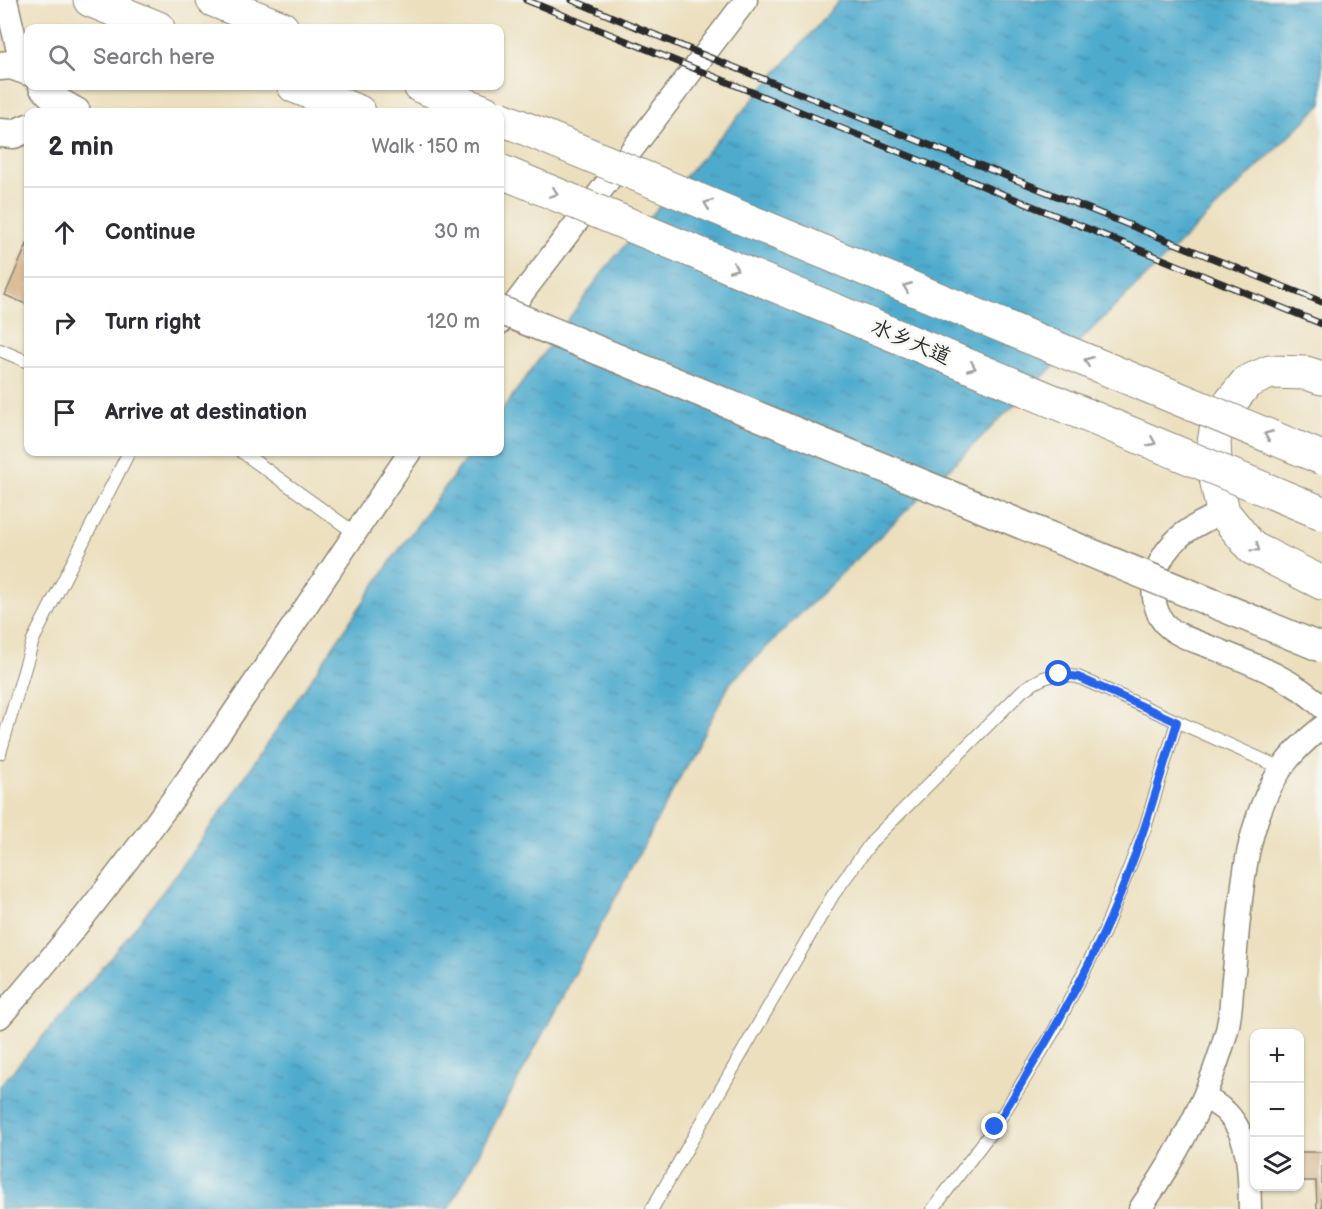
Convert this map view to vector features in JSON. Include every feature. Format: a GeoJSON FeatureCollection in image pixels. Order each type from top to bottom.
{"type":"FeatureCollection","features":[{"type":"Feature","properties":{"kind":"main road"},"geometry":{"type":"LineString","coordinates":[[90,0],[148,24]]}},
{"type":"Feature","properties":{"kind":"main road"},"geometry":{"type":"LineString","coordinates":[[213,0],[272,24]]}},
{"type":"Feature","properties":{"kind":"main road"},"geometry":{"type":"LineString","coordinates":[[304,90],[349,108]]}},
{"type":"Feature","properties":{"kind":"main road"},"geometry":{"type":"LineString","coordinates":[[430,90],[475,108]]}},
{"type":"Feature","properties":{"kind":"main road"},"geometry":{"type":"LineString","coordinates":[[504,120],[1322,458]]}},
{"type":"Feature","properties":{"kind":"main road","name":"水乡大道"},"geometry":{"type":"LineString","coordinates":[[504,173],[1322,513]]}},
{"type":"Feature","properties":{"kind":"main road"},"geometry":{"type":"LineString","coordinates":[[1322,378],[1306,373],[1270,372],[1247,382],[1218,418],[1214,443],[1216,478],[1223,512],[1252,548],[1322,583]]}},
{"type":"Feature","properties":{"kind":"street"},"geometry":{"type":"LineString","coordinates":[[6,0],[18,51],[24,62]]}},
{"type":"Feature","properties":{"kind":"street"},"geometry":{"type":"LineString","coordinates":[[504,318],[746,0]]}},
{"type":"Feature","properties":{"kind":"street"},"geometry":{"type":"LineString","coordinates":[[0,66],[10,65],[24,69]]}},
{"type":"Feature","properties":{"kind":"street"},"geometry":{"type":"LineString","coordinates":[[42,90],[42,108]]}},
{"type":"Feature","properties":{"kind":"street"},"geometry":{"type":"LineString","coordinates":[[46,90],[69,108]]}},
{"type":"Feature","properties":{"kind":"street"},"geometry":{"type":"LineString","coordinates":[[504,312],[1322,648]]}},
{"type":"Feature","properties":{"kind":"street"},"geometry":{"type":"LineString","coordinates":[[0,1017],[79,924],[181,789],[407,456]]}},
{"type":"Feature","properties":{"kind":"street"},"geometry":{"type":"LineString","coordinates":[[1223,512],[1193,526],[1175,540],[1160,559],[1153,582],[1155,603],[1164,622],[1183,636],[1264,669],[1292,685],[1322,707]]}},
{"type":"Feature","properties":{"kind":"street"},"geometry":{"type":"LineString","coordinates":[[1140,1209],[1158,1184],[1205,1097],[1227,1028],[1243,881],[1251,840],[1266,796],[1281,768],[1304,742],[1322,727]]}},
{"type":"Feature","properties":{"kind":"street"},"geometry":{"type":"LineString","coordinates":[[1205,1097],[1227,1113],[1239,1129],[1246,1151],[1250,1209]]}},
{"type":"Feature","properties":{"kind":"lane"},"geometry":{"type":"LineString","coordinates":[[0,350],[24,360]]}},
{"type":"Feature","properties":{"kind":"lane"},"geometry":{"type":"LineString","coordinates":[[0,753],[33,640],[127,456]]}},
{"type":"Feature","properties":{"kind":"lane"},"geometry":{"type":"LineString","coordinates":[[248,456],[355,532]]}},
{"type":"Feature","properties":{"kind":"lane"},"geometry":{"type":"LineString","coordinates":[[652,1209],[833,895],[873,840],[1023,690],[1039,679],[1059,674],[1078,677],[1281,768]]}},
{"type":"Feature","properties":{"kind":"lane"},"geometry":{"type":"LineString","coordinates":[[933,1209],[995,1127],[1048,1041],[1099,942],[1145,828],[1177,722]]}},
{"type":"Feature","properties":{"kind":"water"},"geometry":{"type":"Polygon","coordinates":[[[840,0],[1322,0],[1322,104],[731,682],[449,1209],[0,1209],[0,1086],[115,953],[168,885],[219,815],[393,558],[468,456],[504,456],[504,408],[608,265],[840,0]]]}},
{"type":"Feature","properties":{"kind":"building"},"geometry":{"type":"Polygon","coordinates":[[[24,251],[24,303],[5,295],[24,251]]]}},
{"type":"Feature","properties":{"kind":"building"},"geometry":{"type":"Polygon","coordinates":[[[1304,1152],[1322,1152],[1322,1209],[1317,1209],[1316,1181],[1304,1181],[1304,1152]]]}},
{"type":"Feature","properties":{"kind":"railway"},"geometry":{"type":"LineString","coordinates":[[526,0],[1322,324]]}},
{"type":"Feature","properties":{"kind":"railway"},"geometry":{"type":"LineString","coordinates":[[572,0],[701,54],[1322,302]]}},
{"type":"Feature","properties":{"kind":"route"},"geometry":{"type":"LineString","coordinates":[[995,1127],[1054,1031],[1104,932],[1145,828],[1177,722],[1078,677],[1059,674]]}}]}
